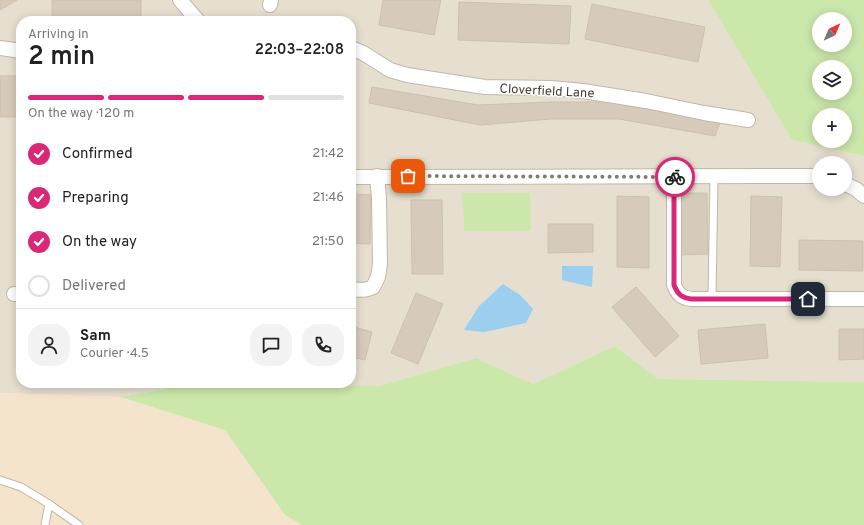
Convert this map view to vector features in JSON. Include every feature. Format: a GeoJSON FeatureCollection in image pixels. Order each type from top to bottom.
{"type":"FeatureCollection","features":[{"type":"Feature","properties":{"kind":"street"},"geometry":{"type":"LineString","coordinates":[[180,0],[194,16]]}},
{"type":"Feature","properties":{"kind":"street"},"geometry":{"type":"LineString","coordinates":[[0,48],[16,50]]}},
{"type":"Feature","properties":{"kind":"street","name":"Cloverfield Lane"},"geometry":{"type":"LineString","coordinates":[[356,50],[390,70],[407,75],[485,87],[551,88],[583,91],[704,114],[748,120]]}},
{"type":"Feature","properties":{"kind":"street"},"geometry":{"type":"LineString","coordinates":[[356,176],[812,176]]}},
{"type":"Feature","properties":{"kind":"street"},"geometry":{"type":"LineString","coordinates":[[356,289],[366,290],[373,287],[378,277],[380,264],[379,198],[377,176]]}},
{"type":"Feature","properties":{"kind":"street"},"geometry":{"type":"LineString","coordinates":[[675,177],[674,285],[677,292],[684,298],[864,299]]}},
{"type":"Feature","properties":{"kind":"street"},"geometry":{"type":"LineString","coordinates":[[852,187],[856,188],[864,196]]}},
{"type":"Feature","properties":{"kind":"lane"},"geometry":{"type":"LineString","coordinates":[[712,299],[714,177]]}},
{"type":"Feature","properties":{"kind":"lane"},"geometry":{"type":"LineString","coordinates":[[0,480],[21,487],[79,525]]}},
{"type":"Feature","properties":{"kind":"lane"},"geometry":{"type":"LineString","coordinates":[[45,525],[49,504]]}},
{"type":"Feature","properties":{"kind":"shaded area"},"geometry":{"type":"Polygon","coordinates":[[[0,0],[708,0],[792,140],[812,144],[812,148],[828,148],[864,156],[864,382],[658,379],[615,346],[533,384],[476,358],[379,386],[356,386],[356,16],[16,16],[16,388],[171,388],[121,397],[0,393],[0,0]]]}},
{"type":"Feature","properties":{"kind":"shaded area"},"geometry":{"type":"Polygon","coordinates":[[[0,393],[121,397],[225,430],[285,515],[302,525],[0,525],[0,393]]]}},
{"type":"Feature","properties":{"kind":"green space"},"geometry":{"type":"Polygon","coordinates":[[[708,0],[864,0],[864,156],[828,148],[852,148],[852,108],[812,108],[812,144],[792,140],[708,0]]]}},
{"type":"Feature","properties":{"kind":"green space"},"geometry":{"type":"Polygon","coordinates":[[[463,193],[530,193],[531,231],[464,231],[463,193]]]}},
{"type":"Feature","properties":{"kind":"green space"},"geometry":{"type":"Polygon","coordinates":[[[615,346],[658,379],[864,382],[864,525],[302,525],[285,515],[225,430],[121,397],[171,388],[356,388],[356,386],[379,386],[476,358],[533,384],[615,346]]]}},
{"type":"Feature","properties":{"kind":"water"},"geometry":{"type":"Polygon","coordinates":[[[562,266],[593,266],[592,287],[562,280],[562,266]]]}},
{"type":"Feature","properties":{"kind":"water"},"geometry":{"type":"Polygon","coordinates":[[[503,284],[520,295],[533,309],[526,323],[484,332],[464,330],[479,306],[503,284]]]}},
{"type":"Feature","properties":{"kind":"building"},"geometry":{"type":"Polygon","coordinates":[[[0,0],[17,0],[0,10],[0,0]]]}},
{"type":"Feature","properties":{"kind":"building"},"geometry":{"type":"Polygon","coordinates":[[[52,0],[141,0],[141,16],[52,16],[52,0]]]}},
{"type":"Feature","properties":{"kind":"building"},"geometry":{"type":"Polygon","coordinates":[[[383,0],[441,0],[434,35],[379,25],[383,0]]]}},
{"type":"Feature","properties":{"kind":"building"},"geometry":{"type":"Polygon","coordinates":[[[459,2],[571,6],[569,44],[458,40],[459,2]]]}},
{"type":"Feature","properties":{"kind":"building"},"geometry":{"type":"Polygon","coordinates":[[[592,4],[705,27],[698,62],[585,39],[592,4]]]}},
{"type":"Feature","properties":{"kind":"building"},"geometry":{"type":"Polygon","coordinates":[[[0,76],[16,76],[16,117],[0,117],[0,76]]]}},
{"type":"Feature","properties":{"kind":"building"},"geometry":{"type":"Polygon","coordinates":[[[372,87],[478,105],[551,102],[620,102],[720,123],[715,136],[619,119],[551,119],[480,125],[369,103],[372,87]]]}},
{"type":"Feature","properties":{"kind":"building"},"geometry":{"type":"Polygon","coordinates":[[[680,193],[707,193],[708,254],[681,255],[680,193]]]}},
{"type":"Feature","properties":{"kind":"building"},"geometry":{"type":"Polygon","coordinates":[[[356,194],[371,195],[370,244],[356,243],[356,194]]]}},
{"type":"Feature","properties":{"kind":"building"},"geometry":{"type":"Polygon","coordinates":[[[617,196],[649,197],[649,268],[617,267],[617,196]]]}},
{"type":"Feature","properties":{"kind":"building"},"geometry":{"type":"Polygon","coordinates":[[[751,196],[782,197],[780,267],[750,266],[751,196]]]}},
{"type":"Feature","properties":{"kind":"building"},"geometry":{"type":"Polygon","coordinates":[[[411,200],[442,200],[443,274],[412,274],[411,200]]]}},
{"type":"Feature","properties":{"kind":"building"},"geometry":{"type":"Polygon","coordinates":[[[548,224],[593,224],[593,252],[548,253],[548,224]]]}},
{"type":"Feature","properties":{"kind":"building"},"geometry":{"type":"Polygon","coordinates":[[[799,240],[863,241],[863,271],[799,270],[799,240]]]}},
{"type":"Feature","properties":{"kind":"building"},"geometry":{"type":"Polygon","coordinates":[[[636,287],[679,336],[655,357],[612,307],[636,287]]]}},
{"type":"Feature","properties":{"kind":"building"},"geometry":{"type":"Polygon","coordinates":[[[416,293],[443,304],[418,364],[391,353],[416,293]]]}},
{"type":"Feature","properties":{"kind":"building"},"geometry":{"type":"Polygon","coordinates":[[[765,324],[768,358],[701,364],[698,330],[765,324]]]}},
{"type":"Feature","properties":{"kind":"building"},"geometry":{"type":"Polygon","coordinates":[[[356,327],[372,332],[365,360],[356,358],[356,327]]]}},
{"type":"Feature","properties":{"kind":"building"},"geometry":{"type":"Polygon","coordinates":[[[839,329],[864,329],[864,359],[839,360],[839,329]]]}},
{"type":"Feature","properties":{"kind":"way so far"},"geometry":{"type":"LineString","coordinates":[[408,176],[675,177]]}},
{"type":"Feature","properties":{"kind":"route"},"geometry":{"type":"LineString","coordinates":[[675,177],[674,285],[677,292],[684,298],[692,299],[808,299]]}}]}
